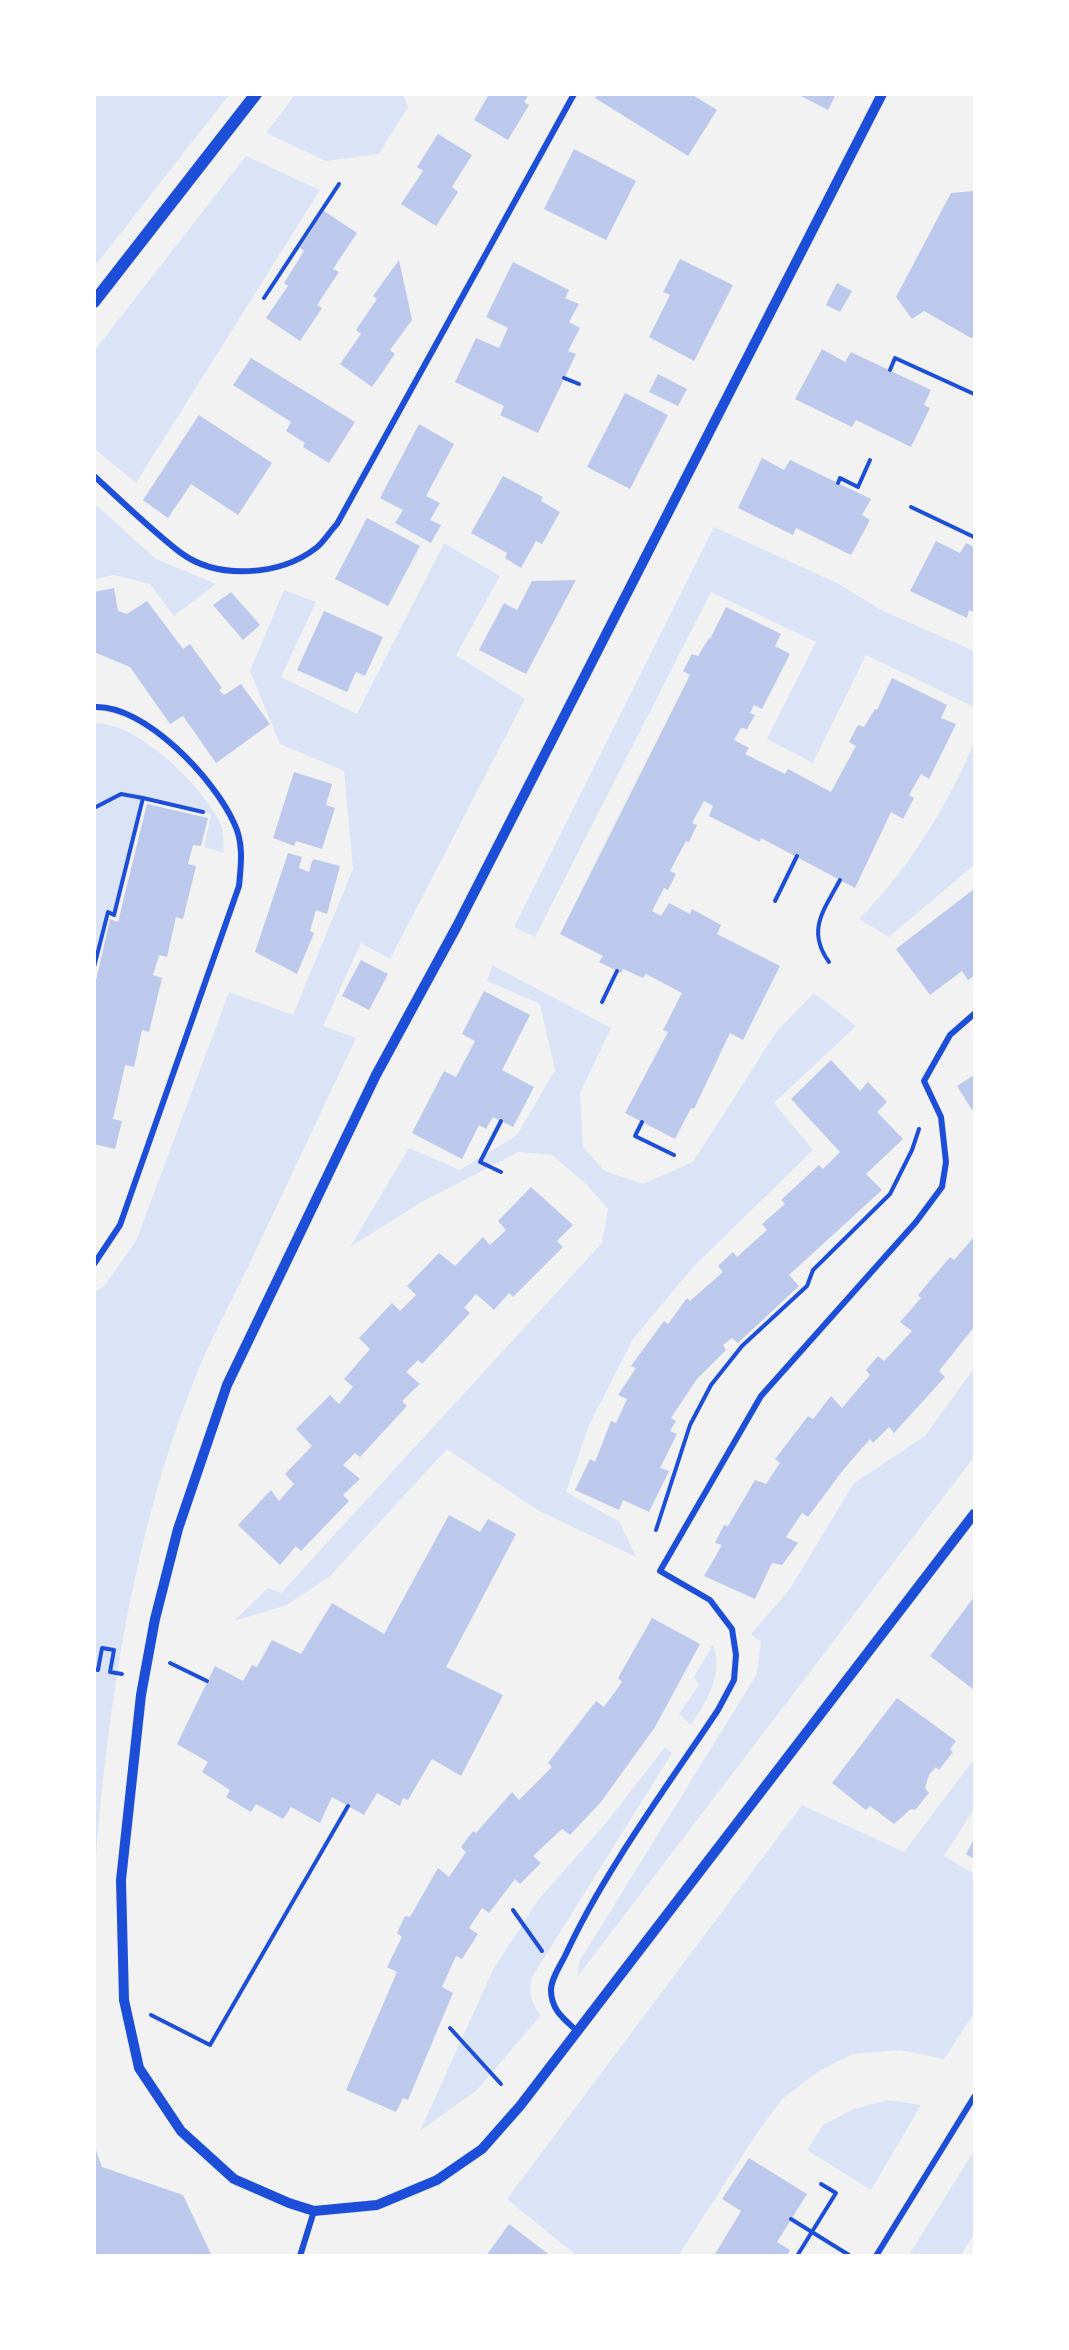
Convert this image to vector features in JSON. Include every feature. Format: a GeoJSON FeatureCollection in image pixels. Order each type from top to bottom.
{"type":"FeatureCollection","features":[{"type":"Feature","properties":{"kind":"main road"},"geometry":{"type":"LineString","coordinates":[[94,302],[256,94]]}},
{"type":"Feature","properties":{"kind":"street"},"geometry":{"type":"LineString","coordinates":[[94,476],[183,554],[211,567],[245,572],[271,569],[295,561],[317,548],[337,524],[574,94]]}},
{"type":"Feature","properties":{"kind":"street"},"geometry":{"type":"LineString","coordinates":[[882,94],[457,926],[376,1076],[227,1385],[178,1529],[155,1619],[141,1695],[121,1880],[124,2000],[139,2068],[181,2131],[234,2179],[289,2203],[314,2211],[377,2205],[446,2174],[482,2149],[520,2106],[975,1514]]}},
{"type":"Feature","properties":{"kind":"street"},"geometry":{"type":"LineString","coordinates":[[94,707],[127,715],[157,731],[187,759],[224,806],[235,824],[242,852],[239,886],[120,1225],[94,1264]]}},
{"type":"Feature","properties":{"kind":"street"},"geometry":{"type":"LineString","coordinates":[[577,2031],[558,2014],[553,2006],[551,1988],[557,1973],[582,1918],[718,1710],[734,1680],[736,1655],[732,1629],[710,1600],[660,1571],[761,1396],[916,1222],[942,1186],[946,1162],[941,1117],[924,1080],[950,1035],[975,1014]]}},
{"type":"Feature","properties":{"kind":"street"},"geometry":{"type":"LineString","coordinates":[[876,2256],[975,2097]]}},
{"type":"Feature","properties":{"kind":"street"},"geometry":{"type":"LineString","coordinates":[[300,2256],[314,2211]]}},
{"type":"Feature","properties":{"kind":"path"},"geometry":{"type":"LineString","coordinates":[[264,298],[339,184]]}},
{"type":"Feature","properties":{"kind":"path"},"geometry":{"type":"LineString","coordinates":[[890,370],[896,358],[975,394]]}},
{"type":"Feature","properties":{"kind":"path"},"geometry":{"type":"LineString","coordinates":[[564,378],[579,384]]}},
{"type":"Feature","properties":{"kind":"path"},"geometry":{"type":"LineString","coordinates":[[838,483],[840,478],[858,487],[870,460]]}},
{"type":"Feature","properties":{"kind":"path"},"geometry":{"type":"LineString","coordinates":[[911,507],[975,537]]}},
{"type":"Feature","properties":{"kind":"path"},"geometry":{"type":"LineString","coordinates":[[94,808],[121,794],[211,814],[224,806]]}},
{"type":"Feature","properties":{"kind":"path"},"geometry":{"type":"LineString","coordinates":[[94,967],[108,912],[114,915],[143,798]]}},
{"type":"Feature","properties":{"kind":"path"},"geometry":{"type":"LineString","coordinates":[[775,901],[797,856]]}},
{"type":"Feature","properties":{"kind":"path"},"geometry":{"type":"LineString","coordinates":[[829,962],[820,949],[816,936],[823,913],[840,880]]}},
{"type":"Feature","properties":{"kind":"path"},"geometry":{"type":"LineString","coordinates":[[602,1002],[617,971]]}},
{"type":"Feature","properties":{"kind":"path"},"geometry":{"type":"LineString","coordinates":[[675,1545],[655,1532],[690,1425],[711,1385],[742,1346],[807,1286],[813,1270],[890,1194],[912,1150],[918,1130],[941,1117]]}},
{"type":"Feature","properties":{"kind":"path"},"geometry":{"type":"LineString","coordinates":[[501,1121],[480,1162],[501,1172]]}},
{"type":"Feature","properties":{"kind":"path"},"geometry":{"type":"LineString","coordinates":[[642,1122],[635,1136],[674,1155]]}},
{"type":"Feature","properties":{"kind":"path"},"geometry":{"type":"LineString","coordinates":[[94,1669],[98,1670],[102,1648],[114,1650],[110,1672],[123,1674]]}},
{"type":"Feature","properties":{"kind":"path"},"geometry":{"type":"LineString","coordinates":[[170,1663],[207,1681]]}},
{"type":"Feature","properties":{"kind":"path"},"geometry":{"type":"LineString","coordinates":[[150,2014],[210,2045],[348,1806]]}},
{"type":"Feature","properties":{"kind":"path"},"geometry":{"type":"LineString","coordinates":[[513,1910],[557,1973]]}},
{"type":"Feature","properties":{"kind":"path"},"geometry":{"type":"LineString","coordinates":[[450,2028],[501,2084]]}},
{"type":"Feature","properties":{"kind":"path"},"geometry":{"type":"LineString","coordinates":[[797,2256],[836,2193],[821,2184]]}},
{"type":"Feature","properties":{"kind":"path"},"geometry":{"type":"LineString","coordinates":[[791,2219],[849,2255]]}},
{"type":"Feature","properties":{"kind":"shaded area"},"geometry":{"type":"Polygon","coordinates":[[[94,95],[229,95],[95,266],[94,95]]]}},
{"type":"Feature","properties":{"kind":"shaded area"},"geometry":{"type":"Polygon","coordinates":[[[295,95],[403,95],[408,107],[379,154],[326,161],[266,133],[295,95]]]}},
{"type":"Feature","properties":{"kind":"shaded area"},"geometry":{"type":"Polygon","coordinates":[[[246,156],[320,190],[136,483],[95,449],[95,350],[246,156]]]}},
{"type":"Feature","properties":{"kind":"shaded area"},"geometry":{"type":"Polygon","coordinates":[[[95,504],[156,559],[216,584],[174,616],[150,584],[114,575],[95,579],[95,504]]]}},
{"type":"Feature","properties":{"kind":"shaded area"},"geometry":{"type":"Polygon","coordinates":[[[714,527],[839,584],[881,610],[974,651],[974,707],[866,655],[813,763],[767,739],[816,642],[711,592],[535,937],[514,927],[714,527]]]}},
{"type":"Feature","properties":{"kind":"shaded area"},"geometry":{"type":"Polygon","coordinates":[[[444,543],[500,576],[456,655],[525,699],[390,959],[361,943],[323,1026],[356,1038],[201,1364],[173,1437],[155,1497],[140,1557],[116,1681],[107,1743],[95,1868],[95,1292],[104,1286],[136,1241],[229,992],[293,1015],[353,869],[344,771],[280,744],[250,671],[284,590],[316,602],[281,677],[357,714],[444,543]]]}},
{"type":"Feature","properties":{"kind":"shaded area"},"geometry":{"type":"Polygon","coordinates":[[[94,723],[111,725],[130,733],[168,759],[185,776],[213,810],[221,825],[224,853],[204,847],[211,814],[143,799],[114,915],[108,913],[95,967],[94,723]]]}},
{"type":"Feature","properties":{"kind":"shaded area"},"geometry":{"type":"Polygon","coordinates":[[[974,743],[974,865],[889,937],[859,919],[894,880],[925,837],[952,791],[974,743]]]}},
{"type":"Feature","properties":{"kind":"shaded area"},"geometry":{"type":"Polygon","coordinates":[[[492,965],[611,1028],[580,1093],[583,1147],[605,1171],[643,1184],[693,1162],[777,1031],[814,993],[856,1026],[774,1103],[813,1150],[694,1266],[633,1339],[589,1425],[566,1492],[620,1522],[636,1557],[537,1510],[447,1449],[330,1576],[287,1605],[234,1621],[268,1588],[281,1593],[602,1243],[608,1209],[586,1184],[552,1155],[518,1152],[420,1203],[350,1247],[409,1148],[460,1170],[517,1135],[555,1070],[540,1004],[487,981],[492,965]]]}},
{"type":"Feature","properties":{"kind":"shaded area"},"geometry":{"type":"Polygon","coordinates":[[[974,1368],[974,1457],[578,1976],[579,1962],[757,1674],[761,1642],[751,1634],[790,1589],[854,1483],[925,1436],[974,1368]]]}},
{"type":"Feature","properties":{"kind":"shaded area"},"geometry":{"type":"Polygon","coordinates":[[[713,1644],[716,1655],[715,1677],[708,1697],[691,1725],[679,1714],[699,1685],[694,1677],[713,1644]]]}},
{"type":"Feature","properties":{"kind":"shaded area"},"geometry":{"type":"Polygon","coordinates":[[[665,1747],[672,1753],[532,1977],[531,1997],[541,2015],[477,2090],[420,2131],[493,1970],[539,1899],[606,1823],[665,1747]]]}},
{"type":"Feature","properties":{"kind":"shaded area"},"geometry":{"type":"Polygon","coordinates":[[[974,1759],[974,1809],[944,1856],[974,1874],[974,2013],[944,2059],[900,2050],[853,2054],[819,2071],[782,2099],[755,2136],[679,2255],[576,2255],[507,2199],[802,1805],[904,1852],[974,1759]]]}},
{"type":"Feature","properties":{"kind":"shaded area"},"geometry":{"type":"Polygon","coordinates":[[[888,2100],[921,2105],[871,2190],[807,2150],[823,2125],[854,2109],[888,2100]]]}},
{"type":"Feature","properties":{"kind":"shaded area"},"geometry":{"type":"Polygon","coordinates":[[[974,2151],[974,2234],[961,2255],[909,2255],[974,2151]]]}},
{"type":"Feature","properties":{"kind":"building"},"geometry":{"type":"Polygon","coordinates":[[[489,94],[529,94],[524,102],[529,105],[508,140],[474,120],[489,94]]]}},
{"type":"Feature","properties":{"kind":"building"},"geometry":{"type":"Polygon","coordinates":[[[597,94],[691,94],[717,110],[688,156],[595,98],[597,94]]]}},
{"type":"Feature","properties":{"kind":"building"},"geometry":{"type":"Polygon","coordinates":[[[797,94],[836,94],[828,110],[797,94]]]}},
{"type":"Feature","properties":{"kind":"building"},"geometry":{"type":"Polygon","coordinates":[[[438,134],[472,155],[452,187],[458,192],[436,226],[401,204],[423,171],[417,167],[438,134]]]}},
{"type":"Feature","properties":{"kind":"building"},"geometry":{"type":"Polygon","coordinates":[[[574,149],[636,181],[606,240],[544,209],[574,149]]]}},
{"type":"Feature","properties":{"kind":"building"},"geometry":{"type":"Polygon","coordinates":[[[974,191],[974,337],[971,338],[924,311],[912,319],[896,297],[951,193],[974,191]]]}},
{"type":"Feature","properties":{"kind":"building"},"geometry":{"type":"Polygon","coordinates":[[[324,211],[357,233],[333,269],[339,272],[317,305],[322,308],[300,341],[266,318],[288,286],[284,283],[304,251],[300,248],[324,211]]]}},
{"type":"Feature","properties":{"kind":"building"},"geometry":{"type":"Polygon","coordinates":[[[680,259],[733,285],[694,361],[649,337],[670,295],[663,292],[680,259]]]}},
{"type":"Feature","properties":{"kind":"building"},"geometry":{"type":"Polygon","coordinates":[[[399,260],[412,320],[390,350],[395,354],[372,387],[340,364],[361,334],[356,330],[377,299],[373,296],[399,260]]]}},
{"type":"Feature","properties":{"kind":"building"},"geometry":{"type":"Polygon","coordinates":[[[513,262],[569,290],[565,298],[579,304],[569,322],[580,328],[568,351],[576,354],[538,433],[500,415],[504,406],[455,382],[476,338],[499,348],[508,328],[486,317],[513,262]]]}},
{"type":"Feature","properties":{"kind":"building"},"geometry":{"type":"Polygon","coordinates":[[[837,283],[852,291],[840,312],[826,305],[837,283]]]}},
{"type":"Feature","properties":{"kind":"building"},"geometry":{"type":"Polygon","coordinates":[[[822,349],[845,362],[851,352],[931,390],[924,405],[930,408],[911,447],[856,420],[852,427],[795,399],[822,349]]]}},
{"type":"Feature","properties":{"kind":"building"},"geometry":{"type":"Polygon","coordinates":[[[251,358],[355,422],[329,463],[303,447],[305,443],[286,431],[291,422],[233,385],[251,358]]]}},
{"type":"Feature","properties":{"kind":"building"},"geometry":{"type":"Polygon","coordinates":[[[658,374],[687,389],[678,406],[649,392],[658,374]]]}},
{"type":"Feature","properties":{"kind":"building"},"geometry":{"type":"Polygon","coordinates":[[[625,393],[668,415],[630,489],[587,467],[625,393]]]}},
{"type":"Feature","properties":{"kind":"building"},"geometry":{"type":"Polygon","coordinates":[[[199,415],[272,463],[238,515],[191,484],[168,518],[143,500],[199,415]]]}},
{"type":"Feature","properties":{"kind":"building"},"geometry":{"type":"Polygon","coordinates":[[[419,424],[454,444],[426,496],[440,503],[430,520],[441,525],[431,543],[395,523],[403,510],[380,498],[419,424]]]}},
{"type":"Feature","properties":{"kind":"building"},"geometry":{"type":"Polygon","coordinates":[[[762,458],[784,470],[790,460],[871,499],[862,515],[870,520],[851,555],[796,528],[793,535],[738,508],[762,458]]]}},
{"type":"Feature","properties":{"kind":"building"},"geometry":{"type":"Polygon","coordinates":[[[503,476],[543,497],[541,501],[560,512],[542,544],[536,541],[521,568],[505,558],[507,553],[471,533],[503,476]]]}},
{"type":"Feature","properties":{"kind":"building"},"geometry":{"type":"Polygon","coordinates":[[[367,518],[420,546],[388,606],[335,579],[367,518]]]}},
{"type":"Feature","properties":{"kind":"building"},"geometry":{"type":"Polygon","coordinates":[[[936,541],[960,553],[966,543],[974,547],[974,612],[969,610],[967,618],[910,591],[936,541]]]}},
{"type":"Feature","properties":{"kind":"building"},"geometry":{"type":"Polygon","coordinates":[[[576,580],[526,674],[479,650],[504,603],[517,610],[532,581],[576,580]]]}},
{"type":"Feature","properties":{"kind":"building"},"geometry":{"type":"Polygon","coordinates":[[[114,588],[118,611],[127,614],[147,601],[183,649],[190,644],[222,688],[219,690],[224,695],[241,684],[270,724],[216,763],[183,716],[170,724],[130,667],[94,652],[94,592],[114,588]]]}},
{"type":"Feature","properties":{"kind":"building"},"geometry":{"type":"Polygon","coordinates":[[[231,592],[260,625],[243,640],[213,605],[231,592]]]}},
{"type":"Feature","properties":{"kind":"building"},"geometry":{"type":"Polygon","coordinates":[[[726,607],[781,634],[775,646],[790,654],[762,709],[754,705],[750,713],[755,715],[747,729],[741,728],[734,740],[749,748],[745,754],[785,774],[788,769],[831,792],[856,746],[849,742],[858,725],[864,727],[875,709],[877,710],[892,678],[947,705],[941,718],[956,724],[929,779],[921,774],[909,795],[914,798],[903,819],[891,812],[855,888],[761,838],[760,842],[709,816],[713,806],[704,801],[692,823],[697,825],[689,842],[686,841],[670,871],[676,874],[668,890],[664,888],[652,911],[661,916],[669,903],[690,914],[692,909],[721,925],[717,934],[780,966],[743,1040],[730,1033],[694,1109],[691,1108],[675,1139],[625,1113],[668,1032],[663,1030],[682,993],[646,974],[643,978],[623,969],[621,973],[599,962],[603,956],[560,934],[690,675],[683,671],[692,654],[698,656],[710,639],[726,607]]]}},
{"type":"Feature","properties":{"kind":"building"},"geometry":{"type":"Polygon","coordinates":[[[324,611],[383,637],[365,676],[356,672],[347,692],[297,670],[324,611]]]}},
{"type":"Feature","properties":{"kind":"building"},"geometry":{"type":"Polygon","coordinates":[[[294,772],[332,784],[326,805],[335,808],[322,849],[296,841],[294,846],[273,838],[294,772]]]}},
{"type":"Feature","properties":{"kind":"building"},"geometry":{"type":"Polygon","coordinates":[[[147,804],[208,818],[201,846],[193,845],[188,864],[196,866],[183,919],[176,917],[167,957],[159,955],[153,975],[162,978],[149,1032],[142,1030],[134,1067],[125,1065],[113,1119],[122,1121],[115,1149],[94,1144],[94,989],[110,919],[118,922],[147,804]]]}},
{"type":"Feature","properties":{"kind":"building"},"geometry":{"type":"Polygon","coordinates":[[[288,853],[302,857],[299,868],[309,872],[313,859],[340,866],[327,914],[316,910],[310,931],[314,933],[297,974],[255,952],[288,853]]]}},
{"type":"Feature","properties":{"kind":"building"},"geometry":{"type":"Polygon","coordinates":[[[974,889],[974,976],[968,980],[962,971],[930,995],[896,949],[974,889]]]}},
{"type":"Feature","properties":{"kind":"building"},"geometry":{"type":"Polygon","coordinates":[[[361,960],[388,974],[369,1010],[342,996],[361,960]]]}},
{"type":"Feature","properties":{"kind":"building"},"geometry":{"type":"Polygon","coordinates":[[[484,991],[530,1015],[502,1070],[534,1087],[513,1127],[493,1117],[486,1129],[479,1125],[462,1159],[412,1133],[444,1071],[456,1077],[475,1041],[462,1034],[484,991]]]}},
{"type":"Feature","properties":{"kind":"building"},"geometry":{"type":"Polygon","coordinates":[[[831,1060],[860,1091],[868,1082],[887,1102],[877,1112],[903,1139],[866,1174],[882,1190],[789,1275],[799,1286],[738,1343],[732,1338],[723,1345],[726,1350],[697,1379],[671,1418],[676,1421],[670,1431],[677,1434],[660,1468],[669,1471],[649,1512],[623,1500],[619,1510],[575,1490],[590,1459],[595,1462],[611,1421],[616,1423],[627,1399],[618,1395],[636,1368],[631,1366],[664,1321],[668,1324],[687,1298],[690,1301],[723,1272],[718,1266],[733,1252],[737,1257],[767,1230],[762,1224],[785,1204],[781,1200],[819,1165],[823,1169],[840,1152],[791,1099],[831,1060]]]}},
{"type":"Feature","properties":{"kind":"building"},"geometry":{"type":"Polygon","coordinates":[[[974,1075],[974,1113],[957,1086],[974,1075]]]}},
{"type":"Feature","properties":{"kind":"building"},"geometry":{"type":"Polygon","coordinates":[[[531,1187],[573,1225],[557,1241],[563,1247],[513,1297],[509,1293],[494,1310],[476,1294],[464,1308],[470,1313],[422,1364],[418,1360],[406,1372],[420,1384],[402,1401],[407,1406],[360,1457],[355,1453],[343,1465],[360,1479],[343,1495],[349,1501],[301,1551],[296,1546],[280,1565],[238,1525],[271,1490],[279,1501],[294,1484],[285,1474],[312,1446],[296,1429],[330,1395],[339,1404],[353,1387],[344,1379],[370,1349],[359,1338],[392,1303],[400,1311],[416,1295],[407,1286],[439,1253],[455,1266],[483,1237],[490,1245],[506,1230],[498,1221],[531,1187]]]}},
{"type":"Feature","properties":{"kind":"building"},"geometry":{"type":"Polygon","coordinates":[[[974,1237],[974,1327],[939,1371],[945,1377],[894,1433],[889,1427],[873,1443],[870,1439],[843,1470],[808,1517],[802,1513],[786,1537],[798,1543],[782,1565],[772,1563],[755,1599],[704,1576],[722,1545],[715,1543],[724,1525],[728,1526],[755,1480],[766,1484],[780,1463],[775,1459],[808,1416],[813,1419],[831,1396],[842,1408],[870,1375],[866,1370],[878,1356],[884,1361],[912,1331],[900,1322],[921,1298],[918,1295],[950,1257],[954,1260],[974,1237]]]}},
{"type":"Feature","properties":{"kind":"building"},"geometry":{"type":"Polygon","coordinates":[[[449,1515],[480,1532],[488,1519],[516,1534],[446,1667],[503,1695],[461,1776],[432,1759],[408,1800],[403,1798],[400,1806],[377,1793],[364,1815],[332,1797],[320,1823],[291,1807],[283,1819],[256,1804],[251,1812],[226,1797],[230,1790],[202,1772],[208,1762],[177,1744],[215,1666],[243,1681],[252,1665],[257,1667],[272,1640],[301,1654],[332,1603],[384,1634],[449,1515]]]}},
{"type":"Feature","properties":{"kind":"building"},"geometry":{"type":"Polygon","coordinates":[[[974,1597],[974,1690],[930,1656],[974,1597]]]}},
{"type":"Feature","properties":{"kind":"building"},"geometry":{"type":"Polygon","coordinates":[[[652,1618],[700,1644],[655,1727],[601,1802],[570,1835],[562,1829],[533,1856],[541,1863],[520,1884],[515,1879],[489,1913],[482,1908],[469,1928],[478,1934],[462,1959],[456,1956],[442,1987],[453,1993],[408,2100],[403,2098],[396,2112],[346,2090],[397,1972],[387,1967],[402,1937],[397,1933],[405,1916],[410,1917],[438,1868],[449,1877],[466,1852],[461,1847],[473,1831],[476,1833],[512,1792],[519,1800],[552,1767],[548,1763],[596,1701],[604,1707],[622,1682],[618,1678],[652,1618]]]}},
{"type":"Feature","properties":{"kind":"building"},"geometry":{"type":"Polygon","coordinates":[[[897,1698],[956,1741],[950,1749],[953,1752],[939,1770],[936,1767],[929,1775],[925,1788],[929,1793],[915,1810],[911,1809],[894,1824],[870,1806],[866,1810],[832,1783],[897,1698]]]}},
{"type":"Feature","properties":{"kind":"building"},"geometry":{"type":"Polygon","coordinates":[[[974,1839],[974,1859],[966,1854],[974,1839]]]}},
{"type":"Feature","properties":{"kind":"building"},"geometry":{"type":"Polygon","coordinates":[[[94,2145],[102,2167],[183,2195],[212,2256],[94,2256],[94,2145]]]}},
{"type":"Feature","properties":{"kind":"building"},"geometry":{"type":"Polygon","coordinates":[[[749,2158],[807,2194],[777,2242],[790,2250],[787,2256],[714,2256],[741,2211],[722,2199],[749,2158]]]}},
{"type":"Feature","properties":{"kind":"building"},"geometry":{"type":"Polygon","coordinates":[[[509,2224],[551,2256],[486,2256],[509,2224]]]}}]}
